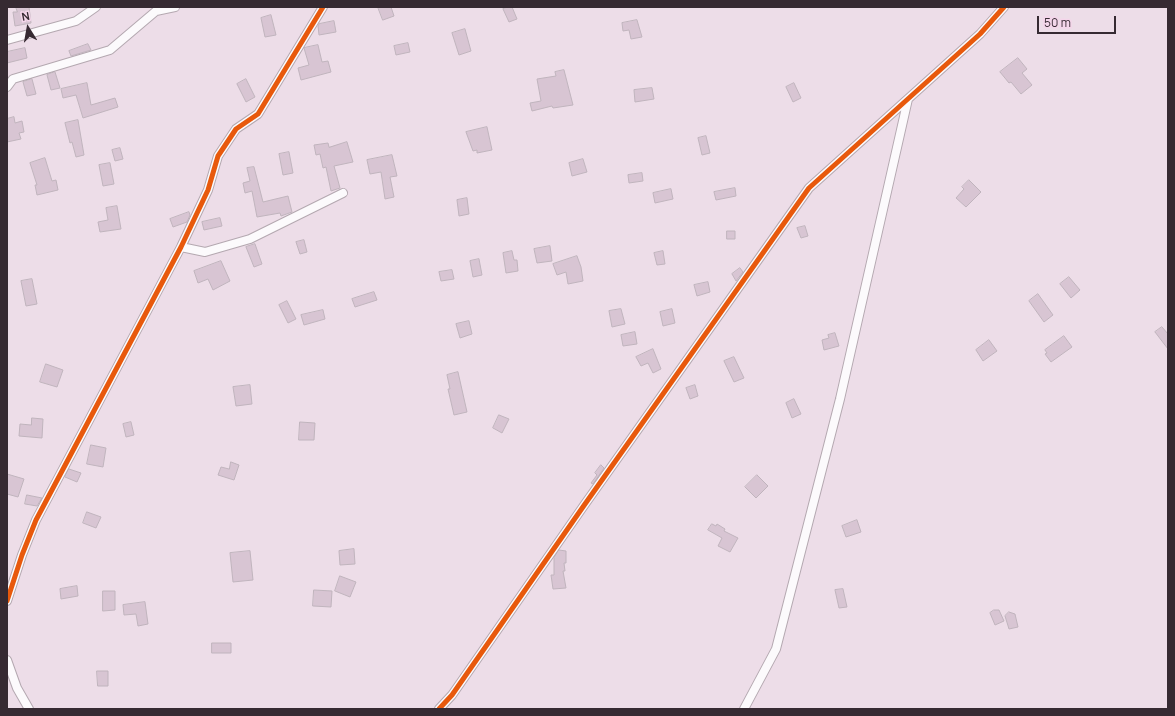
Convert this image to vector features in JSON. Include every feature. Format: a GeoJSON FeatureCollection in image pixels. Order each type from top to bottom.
{"type":"FeatureCollection","features":[{"type":"Feature","properties":{"kind":"street"},"geometry":{"type":"LineString","coordinates":[[7,40],[76,21],[96,7]]}},
{"type":"Feature","properties":{"kind":"street"},"geometry":{"type":"LineString","coordinates":[[7,87],[13,79],[110,50],[156,11],[175,7]]}},
{"type":"Feature","properties":{"kind":"street"},"geometry":{"type":"LineString","coordinates":[[7,601],[22,555],[36,520],[181,247],[208,190],[218,156],[236,129],[258,114],[323,7]]}},
{"type":"Feature","properties":{"kind":"street"},"geometry":{"type":"LineString","coordinates":[[440,709],[452,696],[584,504],[809,188],[980,34],[1004,7]]}},
{"type":"Feature","properties":{"kind":"street"},"geometry":{"type":"LineString","coordinates":[[744,709],[776,649],[840,399],[908,99]]}},
{"type":"Feature","properties":{"kind":"street"},"geometry":{"type":"LineString","coordinates":[[181,247],[205,252],[250,239],[343,193]]}},
{"type":"Feature","properties":{"kind":"street"},"geometry":{"type":"LineString","coordinates":[[7,660],[17,688],[29,709]]}},
{"type":"Feature","properties":{"kind":"building"},"geometry":{"type":"Polygon","coordinates":[[[16,7],[29,7],[31,23],[15,26],[13,12],[17,12],[16,7]]]}},
{"type":"Feature","properties":{"kind":"building"},"geometry":{"type":"Polygon","coordinates":[[[378,7],[391,7],[394,16],[383,20],[378,7]]]}},
{"type":"Feature","properties":{"kind":"building"},"geometry":{"type":"Polygon","coordinates":[[[512,7],[517,19],[509,22],[503,9],[512,7]]]}},
{"type":"Feature","properties":{"kind":"building"},"geometry":{"type":"Polygon","coordinates":[[[271,15],[276,35],[265,37],[261,18],[271,15]]]}},
{"type":"Feature","properties":{"kind":"building"},"geometry":{"type":"Polygon","coordinates":[[[637,20],[642,37],[631,39],[629,30],[623,31],[622,23],[637,20]]]}},
{"type":"Feature","properties":{"kind":"building"},"geometry":{"type":"Polygon","coordinates":[[[334,21],[336,32],[319,35],[319,24],[334,21]]]}},
{"type":"Feature","properties":{"kind":"building"},"geometry":{"type":"Polygon","coordinates":[[[465,29],[471,51],[459,55],[452,33],[465,29]]]}},
{"type":"Feature","properties":{"kind":"building"},"geometry":{"type":"Polygon","coordinates":[[[408,43],[410,52],[396,55],[394,46],[408,43]]]}},
{"type":"Feature","properties":{"kind":"building"},"geometry":{"type":"Polygon","coordinates":[[[88,44],[91,50],[71,56],[69,51],[88,44]]]}},
{"type":"Feature","properties":{"kind":"building"},"geometry":{"type":"Polygon","coordinates":[[[318,45],[322,62],[328,61],[331,72],[301,80],[298,68],[309,65],[304,48],[318,45]]]}},
{"type":"Feature","properties":{"kind":"building"},"geometry":{"type":"Polygon","coordinates":[[[25,48],[27,58],[7,63],[7,52],[25,48]]]}},
{"type":"Feature","properties":{"kind":"building"},"geometry":{"type":"Polygon","coordinates":[[[1018,58],[1027,69],[1022,73],[1032,85],[1021,94],[1000,72],[1018,58]]]}},
{"type":"Feature","properties":{"kind":"building"},"geometry":{"type":"Polygon","coordinates":[[[564,70],[573,105],[553,108],[552,106],[532,111],[530,103],[541,101],[537,79],[556,76],[555,72],[564,70]]]}},
{"type":"Feature","properties":{"kind":"building"},"geometry":{"type":"Polygon","coordinates":[[[55,72],[60,88],[51,90],[47,75],[55,72]]]}},
{"type":"Feature","properties":{"kind":"building"},"geometry":{"type":"Polygon","coordinates":[[[32,79],[36,94],[27,96],[23,82],[32,79]]]}},
{"type":"Feature","properties":{"kind":"building"},"geometry":{"type":"Polygon","coordinates":[[[246,79],[255,97],[246,102],[237,84],[246,79]]]}},
{"type":"Feature","properties":{"kind":"building"},"geometry":{"type":"Polygon","coordinates":[[[87,83],[91,105],[115,98],[118,107],[83,118],[76,95],[63,98],[61,89],[87,83]]]}},
{"type":"Feature","properties":{"kind":"building"},"geometry":{"type":"Polygon","coordinates":[[[794,83],[801,98],[793,102],[786,87],[794,83]]]}},
{"type":"Feature","properties":{"kind":"building"},"geometry":{"type":"Polygon","coordinates":[[[652,88],[654,99],[635,102],[634,90],[652,88]]]}},
{"type":"Feature","properties":{"kind":"building"},"geometry":{"type":"Polygon","coordinates":[[[14,117],[15,123],[22,121],[24,132],[19,133],[21,139],[7,142],[7,119],[14,117]]]}},
{"type":"Feature","properties":{"kind":"building"},"geometry":{"type":"Polygon","coordinates":[[[78,120],[84,155],[76,157],[72,142],[70,143],[65,123],[78,120]]]}},
{"type":"Feature","properties":{"kind":"building"},"geometry":{"type":"Polygon","coordinates":[[[487,127],[492,150],[477,153],[477,150],[473,151],[466,132],[487,127]]]}},
{"type":"Feature","properties":{"kind":"building"},"geometry":{"type":"Polygon","coordinates":[[[706,136],[710,153],[702,155],[698,138],[706,136]]]}},
{"type":"Feature","properties":{"kind":"building"},"geometry":{"type":"Polygon","coordinates":[[[347,142],[353,162],[334,166],[340,188],[331,191],[326,167],[323,168],[320,154],[316,155],[314,145],[328,143],[329,147],[347,142]]]}},
{"type":"Feature","properties":{"kind":"building"},"geometry":{"type":"Polygon","coordinates":[[[120,148],[123,159],[115,161],[112,150],[120,148]]]}},
{"type":"Feature","properties":{"kind":"building"},"geometry":{"type":"Polygon","coordinates":[[[289,152],[293,173],[283,175],[279,154],[289,152]]]}},
{"type":"Feature","properties":{"kind":"building"},"geometry":{"type":"Polygon","coordinates":[[[392,155],[397,176],[390,177],[394,197],[385,199],[381,172],[370,174],[367,160],[392,155]]]}},
{"type":"Feature","properties":{"kind":"building"},"geometry":{"type":"Polygon","coordinates":[[[45,158],[52,181],[56,180],[58,190],[37,195],[35,185],[37,185],[30,163],[45,158]]]}},
{"type":"Feature","properties":{"kind":"building"},"geometry":{"type":"Polygon","coordinates":[[[583,159],[587,172],[572,176],[569,163],[583,159]]]}},
{"type":"Feature","properties":{"kind":"building"},"geometry":{"type":"Polygon","coordinates":[[[110,163],[114,184],[103,186],[99,165],[110,163]]]}},
{"type":"Feature","properties":{"kind":"building"},"geometry":{"type":"Polygon","coordinates":[[[254,167],[263,202],[288,196],[292,212],[281,216],[280,213],[257,217],[252,191],[245,193],[243,183],[250,181],[247,168],[254,167]]]}},
{"type":"Feature","properties":{"kind":"building"},"geometry":{"type":"Polygon","coordinates":[[[642,173],[643,181],[629,183],[628,175],[642,173]]]}},
{"type":"Feature","properties":{"kind":"building"},"geometry":{"type":"Polygon","coordinates":[[[969,180],[981,192],[966,207],[956,198],[964,189],[962,187],[969,180]]]}},
{"type":"Feature","properties":{"kind":"building"},"geometry":{"type":"Polygon","coordinates":[[[735,188],[736,196],[716,200],[714,192],[735,188]]]}},
{"type":"Feature","properties":{"kind":"building"},"geometry":{"type":"Polygon","coordinates":[[[671,189],[673,199],[655,203],[653,193],[671,189]]]}},
{"type":"Feature","properties":{"kind":"building"},"geometry":{"type":"Polygon","coordinates":[[[467,198],[469,214],[459,216],[457,200],[467,198]]]}},
{"type":"Feature","properties":{"kind":"building"},"geometry":{"type":"Polygon","coordinates":[[[117,206],[121,229],[100,232],[98,222],[108,220],[106,208],[117,206]]]}},
{"type":"Feature","properties":{"kind":"building"},"geometry":{"type":"Polygon","coordinates":[[[189,212],[190,215],[187,222],[173,227],[170,219],[189,212]]]}},
{"type":"Feature","properties":{"kind":"building"},"geometry":{"type":"Polygon","coordinates":[[[220,218],[222,226],[204,230],[202,222],[220,218]]]}},
{"type":"Feature","properties":{"kind":"building"},"geometry":{"type":"Polygon","coordinates":[[[805,226],[808,236],[801,238],[797,228],[805,226]]]}},
{"type":"Feature","properties":{"kind":"building"},"geometry":{"type":"Polygon","coordinates":[[[727,231],[735,231],[735,239],[727,239],[727,231]]]}},
{"type":"Feature","properties":{"kind":"building"},"geometry":{"type":"Polygon","coordinates":[[[304,240],[307,252],[300,254],[296,242],[304,240]]]}},
{"type":"Feature","properties":{"kind":"building"},"geometry":{"type":"Polygon","coordinates":[[[255,244],[262,264],[254,267],[246,247],[255,244]]]}},
{"type":"Feature","properties":{"kind":"building"},"geometry":{"type":"Polygon","coordinates":[[[550,246],[552,261],[537,263],[534,249],[550,246]]]}},
{"type":"Feature","properties":{"kind":"building"},"geometry":{"type":"Polygon","coordinates":[[[512,251],[514,260],[517,260],[518,271],[506,273],[503,253],[512,251]]]}},
{"type":"Feature","properties":{"kind":"building"},"geometry":{"type":"Polygon","coordinates":[[[663,251],[665,264],[657,265],[654,253],[663,251]]]}},
{"type":"Feature","properties":{"kind":"building"},"geometry":{"type":"Polygon","coordinates":[[[577,256],[581,267],[583,281],[568,284],[566,272],[557,275],[553,264],[577,256]]]}},
{"type":"Feature","properties":{"kind":"building"},"geometry":{"type":"Polygon","coordinates":[[[479,259],[482,275],[473,277],[470,261],[479,259]]]}},
{"type":"Feature","properties":{"kind":"building"},"geometry":{"type":"Polygon","coordinates":[[[221,261],[230,281],[213,290],[208,279],[198,283],[194,271],[221,261]]]}},
{"type":"Feature","properties":{"kind":"building"},"geometry":{"type":"Polygon","coordinates":[[[740,268],[743,272],[736,281],[732,274],[740,268]]]}},
{"type":"Feature","properties":{"kind":"building"},"geometry":{"type":"Polygon","coordinates":[[[452,270],[454,279],[441,281],[439,272],[452,270]]]}},
{"type":"Feature","properties":{"kind":"building"},"geometry":{"type":"Polygon","coordinates":[[[1069,277],[1080,290],[1071,298],[1060,284],[1069,277]]]}},
{"type":"Feature","properties":{"kind":"building"},"geometry":{"type":"Polygon","coordinates":[[[32,279],[37,304],[26,306],[21,281],[32,279]]]}},
{"type":"Feature","properties":{"kind":"building"},"geometry":{"type":"Polygon","coordinates":[[[708,282],[710,292],[697,296],[694,285],[708,282]]]}},
{"type":"Feature","properties":{"kind":"building"},"geometry":{"type":"Polygon","coordinates":[[[374,292],[377,300],[355,307],[352,299],[374,292]]]}},
{"type":"Feature","properties":{"kind":"building"},"geometry":{"type":"Polygon","coordinates":[[[1038,294],[1053,315],[1044,322],[1029,301],[1038,294]]]}},
{"type":"Feature","properties":{"kind":"building"},"geometry":{"type":"Polygon","coordinates":[[[287,301],[296,319],[288,323],[279,305],[287,301]]]}},
{"type":"Feature","properties":{"kind":"building"},"geometry":{"type":"Polygon","coordinates":[[[621,309],[625,324],[612,327],[609,311],[621,309]]]}},
{"type":"Feature","properties":{"kind":"building"},"geometry":{"type":"Polygon","coordinates":[[[672,309],[675,323],[663,326],[660,312],[672,309]]]}},
{"type":"Feature","properties":{"kind":"building"},"geometry":{"type":"Polygon","coordinates":[[[323,310],[325,319],[304,325],[301,315],[323,310]]]}},
{"type":"Feature","properties":{"kind":"building"},"geometry":{"type":"Polygon","coordinates":[[[469,321],[472,334],[460,338],[456,324],[469,321]]]}},
{"type":"Feature","properties":{"kind":"building"},"geometry":{"type":"Polygon","coordinates":[[[1162,327],[1168,334],[1168,349],[1155,332],[1162,327]]]}},
{"type":"Feature","properties":{"kind":"building"},"geometry":{"type":"Polygon","coordinates":[[[635,332],[637,344],[623,346],[621,335],[635,332]]]}},
{"type":"Feature","properties":{"kind":"building"},"geometry":{"type":"Polygon","coordinates":[[[835,333],[839,346],[824,350],[822,340],[829,338],[828,335],[835,333]]]}},
{"type":"Feature","properties":{"kind":"building"},"geometry":{"type":"Polygon","coordinates":[[[1064,336],[1072,347],[1051,362],[1045,354],[1047,353],[1045,350],[1064,336]]]}},
{"type":"Feature","properties":{"kind":"building"},"geometry":{"type":"Polygon","coordinates":[[[989,340],[997,351],[983,361],[976,350],[989,340]]]}},
{"type":"Feature","properties":{"kind":"building"},"geometry":{"type":"Polygon","coordinates":[[[653,349],[661,369],[653,373],[648,363],[641,366],[636,357],[653,349]]]}},
{"type":"Feature","properties":{"kind":"building"},"geometry":{"type":"Polygon","coordinates":[[[734,357],[744,378],[734,382],[724,361],[734,357]]]}},
{"type":"Feature","properties":{"kind":"building"},"geometry":{"type":"Polygon","coordinates":[[[46,364],[63,370],[57,387],[40,382],[46,364]]]}},
{"type":"Feature","properties":{"kind":"building"},"geometry":{"type":"Polygon","coordinates":[[[458,372],[467,412],[454,415],[448,389],[450,389],[447,375],[458,372]]]}},
{"type":"Feature","properties":{"kind":"building"},"geometry":{"type":"Polygon","coordinates":[[[250,385],[252,404],[236,406],[233,387],[250,385]]]}},
{"type":"Feature","properties":{"kind":"building"},"geometry":{"type":"Polygon","coordinates":[[[695,385],[698,396],[690,399],[686,388],[695,385]]]}},
{"type":"Feature","properties":{"kind":"building"},"geometry":{"type":"Polygon","coordinates":[[[794,399],[801,414],[792,418],[786,403],[794,399]]]}},
{"type":"Feature","properties":{"kind":"building"},"geometry":{"type":"Polygon","coordinates":[[[499,415],[509,419],[502,433],[493,428],[499,415]]]}},
{"type":"Feature","properties":{"kind":"building"},"geometry":{"type":"Polygon","coordinates":[[[32,418],[43,419],[42,438],[19,436],[20,424],[31,425],[32,418]]]}},
{"type":"Feature","properties":{"kind":"building"},"geometry":{"type":"Polygon","coordinates":[[[131,422],[134,435],[126,437],[123,424],[131,422]]]}},
{"type":"Feature","properties":{"kind":"building"},"geometry":{"type":"Polygon","coordinates":[[[300,422],[315,423],[314,440],[299,440],[300,422]]]}},
{"type":"Feature","properties":{"kind":"building"},"geometry":{"type":"Polygon","coordinates":[[[91,445],[106,448],[103,467],[87,464],[91,445]]]}},
{"type":"Feature","properties":{"kind":"building"},"geometry":{"type":"Polygon","coordinates":[[[231,462],[239,465],[234,480],[218,475],[221,467],[229,469],[231,462]]]}},
{"type":"Feature","properties":{"kind":"building"},"geometry":{"type":"Polygon","coordinates":[[[601,465],[604,468],[593,484],[591,483],[597,475],[595,473],[601,465]]]}},
{"type":"Feature","properties":{"kind":"building"},"geometry":{"type":"Polygon","coordinates":[[[69,469],[81,473],[77,482],[65,477],[69,469]]]}},
{"type":"Feature","properties":{"kind":"building"},"geometry":{"type":"Polygon","coordinates":[[[7,474],[24,479],[18,497],[7,494],[7,474]]]}},
{"type":"Feature","properties":{"kind":"building"},"geometry":{"type":"Polygon","coordinates":[[[757,475],[768,486],[756,498],[745,487],[757,475]]]}},
{"type":"Feature","properties":{"kind":"building"},"geometry":{"type":"Polygon","coordinates":[[[27,495],[42,498],[37,506],[25,504],[27,495]]]}},
{"type":"Feature","properties":{"kind":"building"},"geometry":{"type":"Polygon","coordinates":[[[87,512],[101,517],[96,528],[83,523],[87,512]]]}},
{"type":"Feature","properties":{"kind":"building"},"geometry":{"type":"Polygon","coordinates":[[[857,520],[861,532],[846,537],[842,526],[857,520]]]}},
{"type":"Feature","properties":{"kind":"building"},"geometry":{"type":"Polygon","coordinates":[[[712,524],[716,526],[717,524],[725,529],[724,531],[738,538],[730,552],[718,546],[722,538],[708,530],[712,524]]]}},
{"type":"Feature","properties":{"kind":"building"},"geometry":{"type":"Polygon","coordinates":[[[354,549],[355,564],[340,565],[339,551],[354,549]]]}},
{"type":"Feature","properties":{"kind":"building"},"geometry":{"type":"Polygon","coordinates":[[[559,550],[566,551],[566,563],[564,563],[565,571],[563,571],[566,588],[553,589],[551,575],[554,575],[554,558],[559,550]]]}},
{"type":"Feature","properties":{"kind":"building"},"geometry":{"type":"Polygon","coordinates":[[[250,551],[253,580],[233,582],[230,553],[250,551]]]}},
{"type":"Feature","properties":{"kind":"building"},"geometry":{"type":"Polygon","coordinates":[[[340,576],[356,582],[350,597],[335,591],[340,576]]]}},
{"type":"Feature","properties":{"kind":"building"},"geometry":{"type":"Polygon","coordinates":[[[77,586],[78,596],[61,599],[60,589],[77,586]]]}},
{"type":"Feature","properties":{"kind":"building"},"geometry":{"type":"Polygon","coordinates":[[[843,589],[847,607],[839,608],[835,590],[843,589]]]}},
{"type":"Feature","properties":{"kind":"building"},"geometry":{"type":"Polygon","coordinates":[[[314,590],[332,591],[331,607],[313,606],[314,590]]]}},
{"type":"Feature","properties":{"kind":"building"},"geometry":{"type":"Polygon","coordinates":[[[103,591],[115,591],[115,610],[103,611],[103,591]]]}},
{"type":"Feature","properties":{"kind":"building"},"geometry":{"type":"Polygon","coordinates":[[[145,602],[148,624],[138,626],[136,614],[124,615],[123,605],[145,602]]]}},
{"type":"Feature","properties":{"kind":"building"},"geometry":{"type":"Polygon","coordinates":[[[994,610],[999,610],[1004,621],[995,625],[990,613],[994,610]]]}},
{"type":"Feature","properties":{"kind":"building"},"geometry":{"type":"Polygon","coordinates":[[[1009,612],[1015,614],[1018,627],[1009,629],[1005,616],[1009,612]]]}},
{"type":"Feature","properties":{"kind":"building"},"geometry":{"type":"Polygon","coordinates":[[[212,643],[231,643],[231,653],[212,653],[212,643]]]}},
{"type":"Feature","properties":{"kind":"building"},"geometry":{"type":"Polygon","coordinates":[[[97,671],[108,671],[108,686],[98,686],[97,671]]]}},
{"type":"Feature","properties":{"kind":"cycle path"},"geometry":{"type":"LineString","coordinates":[[7,601],[22,555],[36,520],[181,247],[208,190],[218,156],[236,129],[258,114],[323,7]]}},
{"type":"Feature","properties":{"kind":"cycle path"},"geometry":{"type":"LineString","coordinates":[[439,709],[452,695],[585,504],[809,188],[980,34],[1004,7]]}}]}
